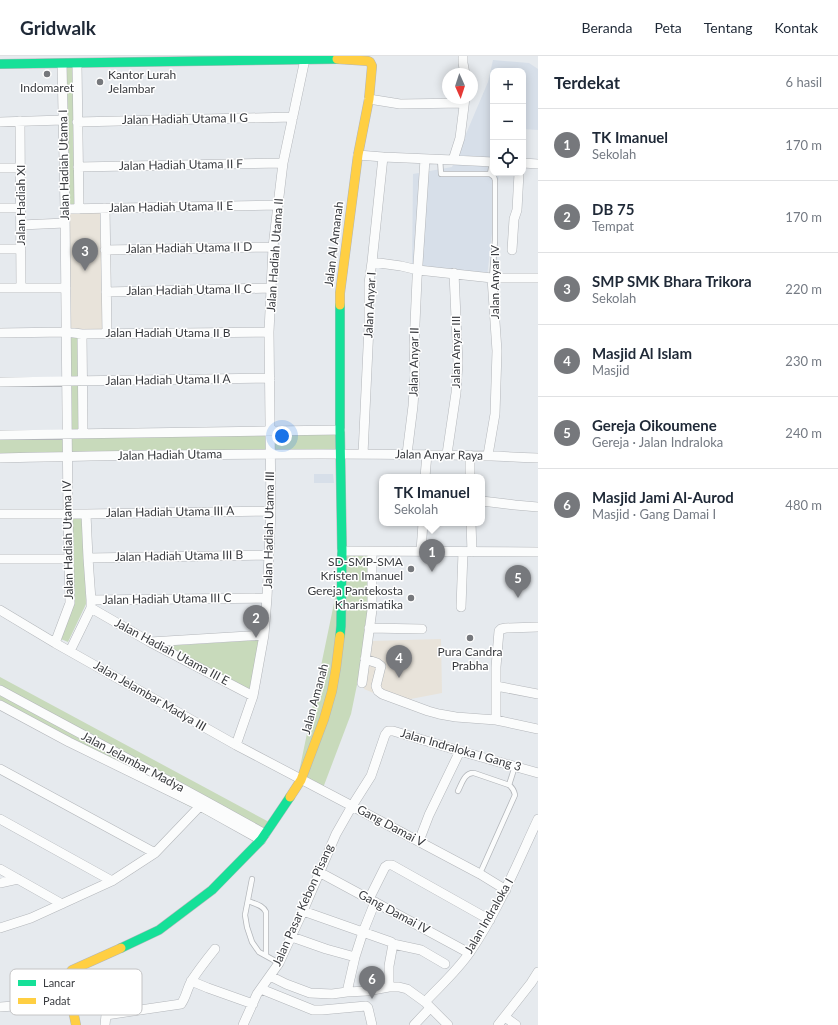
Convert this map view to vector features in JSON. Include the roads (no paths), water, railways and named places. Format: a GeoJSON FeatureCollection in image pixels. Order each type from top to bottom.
{"type":"FeatureCollection","features":[{"type":"Feature","properties":{"kind":"street"},"geometry":{"type":"LineString","coordinates":[[463,56],[464,68]]}},
{"type":"Feature","properties":{"kind":"street"},"geometry":{"type":"LineString","coordinates":[[0,64],[77,64],[305,59]]}},
{"type":"Feature","properties":{"kind":"street","name":"Jalan Al Amanah"},"geometry":{"type":"LineString","coordinates":[[305,59],[362,60],[370,62],[372,66],[369,98],[358,155],[340,293],[340,430]]}},
{"type":"Feature","properties":{"kind":"street","name":"Jalan Hadiah Utama II"},"geometry":{"type":"LineString","coordinates":[[271,454],[269,332],[273,247],[283,163],[305,59]]}},
{"type":"Feature","properties":{"kind":"street","name":"Jalan Hadiah Utama I"},"geometry":{"type":"LineString","coordinates":[[62,64],[68,433]]}},
{"type":"Feature","properties":{"kind":"street","name":"Jalan Hadiah Utama I"},"geometry":{"type":"LineString","coordinates":[[77,64],[79,209]]}},
{"type":"Feature","properties":{"kind":"street"},"geometry":{"type":"LineString","coordinates":[[369,98],[400,104],[442,101]]}},
{"type":"Feature","properties":{"kind":"street"},"geometry":{"type":"LineString","coordinates":[[454,160],[460,138],[464,104]]}},
{"type":"Feature","properties":{"kind":"street","name":"Jalan Hadiah Utama II G"},"geometry":{"type":"LineString","coordinates":[[77,122],[293,117]]}},
{"type":"Feature","properties":{"kind":"street"},"geometry":{"type":"LineString","coordinates":[[0,122],[63,120]]}},
{"type":"Feature","properties":{"kind":"street","name":"Jalan Hadiah XI"},"geometry":{"type":"LineString","coordinates":[[20,121],[21,288]]}},
{"type":"Feature","properties":{"kind":"street"},"geometry":{"type":"LineString","coordinates":[[358,155],[383,158],[490,162]]}},
{"type":"Feature","properties":{"kind":"street","name":"Jalan Anyar I"},"geometry":{"type":"LineString","coordinates":[[363,454],[369,326],[369,283],[383,158]]}},
{"type":"Feature","properties":{"kind":"street","name":"Jalan Anyar II"},"geometry":{"type":"LineString","coordinates":[[407,454],[415,375],[414,346],[417,279],[425,159]]}},
{"type":"Feature","properties":{"kind":"street","name":"Jalan Hadiah Utama II F"},"geometry":{"type":"LineString","coordinates":[[78,167],[283,163]]}},
{"type":"Feature","properties":{"kind":"street"},"geometry":{"type":"LineString","coordinates":[[526,163],[538,164]]}},
{"type":"Feature","properties":{"kind":"street"},"geometry":{"type":"LineString","coordinates":[[0,168],[20,168]]}},
{"type":"Feature","properties":{"kind":"street"},"geometry":{"type":"LineString","coordinates":[[512,250],[514,219],[517,210],[519,176]]}},
{"type":"Feature","properties":{"kind":"street","name":"Jalan Hadiah Utama II E"},"geometry":{"type":"LineString","coordinates":[[65,209],[278,205]]}},
{"type":"Feature","properties":{"kind":"street"},"geometry":{"type":"LineString","coordinates":[[0,208],[21,208]]}},
{"type":"Feature","properties":{"kind":"street"},"geometry":{"type":"LineString","coordinates":[[104,208],[106,333]]}},
{"type":"Feature","properties":{"kind":"street"},"geometry":{"type":"LineString","coordinates":[[21,225],[65,223]]}},
{"type":"Feature","properties":{"kind":"street","name":"Jalan Hadiah Utama II D"},"geometry":{"type":"LineString","coordinates":[[105,250],[273,247]]}},
{"type":"Feature","properties":{"kind":"street"},"geometry":{"type":"LineString","coordinates":[[0,249],[21,249]]}},
{"type":"Feature","properties":{"kind":"street"},"geometry":{"type":"LineString","coordinates":[[372,262],[418,270],[492,278],[538,278]]}},
{"type":"Feature","properties":{"kind":"street","name":"Jalan Anyar III"},"geometry":{"type":"LineString","coordinates":[[448,454],[456,393],[458,362],[454,273]]}},
{"type":"Feature","properties":{"kind":"street","name":"Jalan Anyar IV"},"geometry":{"type":"LineString","coordinates":[[488,455],[495,414],[497,351],[492,278]]}},
{"type":"Feature","properties":{"kind":"street"},"geometry":{"type":"LineString","coordinates":[[0,288],[66,288]]}},
{"type":"Feature","properties":{"kind":"street","name":"Jalan Hadiah Utama II C"},"geometry":{"type":"LineString","coordinates":[[106,292],[271,288]]}},
{"type":"Feature","properties":{"kind":"street","name":"Jalan Hadiah Utama II B"},"geometry":{"type":"LineString","coordinates":[[0,333],[66,332],[82,334],[269,332]]}},
{"type":"Feature","properties":{"kind":"street"},"geometry":{"type":"LineString","coordinates":[[82,334],[83,433]]}},
{"type":"Feature","properties":{"kind":"street","name":"Jalan Hadiah Utama II A"},"geometry":{"type":"LineString","coordinates":[[0,382],[270,378]]}},
{"type":"Feature","properties":{"kind":"street","name":"Jalan Hadiah Utama"},"geometry":{"type":"LineString","coordinates":[[0,435],[340,430]]}},
{"type":"Feature","properties":{"kind":"street","name":"Jalan Amanah"},"geometry":{"type":"LineString","coordinates":[[74,969],[159,930],[212,890],[263,837],[301,780],[324,719],[331,696],[336,668],[340,631],[342,551],[340,430]]}},
{"type":"Feature","properties":{"kind":"street","name":"Jalan Hadiah Utama IV"},"geometry":{"type":"LineString","coordinates":[[55,643],[70,603],[68,433]]}},
{"type":"Feature","properties":{"kind":"street","name":"Jalan Hadiah Utama III"},"geometry":{"type":"LineString","coordinates":[[236,746],[253,696],[264,635],[268,598],[271,454]]}},
{"type":"Feature","properties":{"kind":"street","name":"Jalan Hadiah Utama"},"geometry":{"type":"LineString","coordinates":[[0,458],[340,454]]}},
{"type":"Feature","properties":{"kind":"street","name":"Jalan Anyar Raya"},"geometry":{"type":"LineString","coordinates":[[340,454],[448,454],[538,458]]}},
{"type":"Feature","properties":{"kind":"street"},"geometry":{"type":"LineString","coordinates":[[425,474],[427,454]]}},
{"type":"Feature","properties":{"kind":"street"},"geometry":{"type":"LineString","coordinates":[[470,455],[470,474]]}},
{"type":"Feature","properties":{"kind":"street"},"geometry":{"type":"LineString","coordinates":[[485,501],[538,507]]}},
{"type":"Feature","properties":{"kind":"street","name":"Jalan Hadiah Utama III A"},"geometry":{"type":"LineString","coordinates":[[0,514],[271,511]]}},
{"type":"Feature","properties":{"kind":"street"},"geometry":{"type":"LineString","coordinates":[[70,651],[91,604],[86,514]]}},
{"type":"Feature","properties":{"kind":"street"},"geometry":{"type":"LineString","coordinates":[[421,551],[423,526]]}},
{"type":"Feature","properties":{"kind":"street"},"geometry":{"type":"LineString","coordinates":[[461,607],[471,526]]}},
{"type":"Feature","properties":{"kind":"street"},"geometry":{"type":"LineString","coordinates":[[342,551],[538,552]]}},
{"type":"Feature","properties":{"kind":"street"},"geometry":{"type":"LineString","coordinates":[[362,683],[372,610],[372,552]]}},
{"type":"Feature","properties":{"kind":"street","name":"Jalan Hadiah Utama III B"},"geometry":{"type":"LineString","coordinates":[[88,558],[269,555]]}},
{"type":"Feature","properties":{"kind":"street"},"geometry":{"type":"LineString","coordinates":[[0,560],[69,559]]}},
{"type":"Feature","properties":{"kind":"street","name":"Jalan Hadiah Utama III C"},"geometry":{"type":"LineString","coordinates":[[91,604],[268,598]]}},
{"type":"Feature","properties":{"kind":"street","name":"Jalan Hadiah Utama III E"},"geometry":{"type":"LineString","coordinates":[[91,604],[150,642],[253,696]]}},
{"type":"Feature","properties":{"kind":"street","name":"Jalan Jelambar Madya III"},"geometry":{"type":"LineString","coordinates":[[0,610],[236,746],[301,780]]}},
{"type":"Feature","properties":{"kind":"street"},"geometry":{"type":"LineString","coordinates":[[496,720],[496,662],[499,631],[504,628],[538,627]]}},
{"type":"Feature","properties":{"kind":"street"},"geometry":{"type":"LineString","coordinates":[[369,628],[422,629]]}},
{"type":"Feature","properties":{"kind":"street"},"geometry":{"type":"LineString","coordinates":[[150,642],[264,635]]}},
{"type":"Feature","properties":{"kind":"street"},"geometry":{"type":"LineString","coordinates":[[365,659],[377,662],[381,666],[376,686],[378,691],[382,694],[428,712],[456,717],[496,720],[538,729]]}},
{"type":"Feature","properties":{"kind":"street"},"geometry":{"type":"LineString","coordinates":[[496,686],[538,694]]}},
{"type":"Feature","properties":{"kind":"street","name":"Jalan Jelambar Madya"},"geometry":{"type":"LineString","coordinates":[[0,690],[204,800],[263,837]]}},
{"type":"Feature","properties":{"kind":"street","name":"Jalan Jelambar Madya"},"geometry":{"type":"LineString","coordinates":[[0,705],[55,735],[263,837]]}},
{"type":"Feature","properties":{"kind":"street"},"geometry":{"type":"LineString","coordinates":[[55,735],[62,724]]}},
{"type":"Feature","properties":{"kind":"street","name":"Jalan Indraloka I Gang 3"},"geometry":{"type":"LineString","coordinates":[[385,735],[388,732],[393,731],[538,773]]}},
{"type":"Feature","properties":{"kind":"street"},"geometry":{"type":"LineString","coordinates":[[69,742],[76,732]]}},
{"type":"Feature","properties":{"kind":"street","name":"Jalan Pasar Kebon Pisang"},"geometry":{"type":"LineString","coordinates":[[243,1025],[257,994],[279,962],[292,937],[336,834],[371,776],[385,735]]}},
{"type":"Feature","properties":{"kind":"street"},"geometry":{"type":"LineString","coordinates":[[419,841],[429,815],[460,751]]}},
{"type":"Feature","properties":{"kind":"street"},"geometry":{"type":"LineString","coordinates":[[1,773],[155,853]]}},
{"type":"Feature","properties":{"kind":"street","name":"Gang Damai V"},"geometry":{"type":"LineString","coordinates":[[301,780],[481,872],[506,890]]}},
{"type":"Feature","properties":{"kind":"street"},"geometry":{"type":"LineString","coordinates":[[0,928],[31,918],[112,881],[155,853],[200,806]]}},
{"type":"Feature","properties":{"kind":"street"},"geometry":{"type":"LineString","coordinates":[[0,819],[112,881]]}},
{"type":"Feature","properties":{"kind":"street","name":"Jalan Indraloka I"},"geometry":{"type":"LineString","coordinates":[[414,1025],[427,1005],[469,953],[490,920],[506,890],[538,819]]}},
{"type":"Feature","properties":{"kind":"street"},"geometry":{"type":"LineString","coordinates":[[347,992],[355,957],[372,900],[384,867],[392,865],[490,920]]}},
{"type":"Feature","properties":{"kind":"street"},"geometry":{"type":"LineString","coordinates":[[0,869],[62,904]]}},
{"type":"Feature","properties":{"kind":"street","name":"Gang Damai IV"},"geometry":{"type":"LineString","coordinates":[[319,872],[469,953]]}},
{"type":"Feature","properties":{"kind":"street"},"geometry":{"type":"LineString","coordinates":[[0,883],[18,879]]}},
{"type":"Feature","properties":{"kind":"street"},"geometry":{"type":"LineString","coordinates":[[303,911],[393,944],[421,950],[445,964]]}},
{"type":"Feature","properties":{"kind":"street"},"geometry":{"type":"LineString","coordinates":[[292,937],[355,957]]}},
{"type":"Feature","properties":{"kind":"street"},"geometry":{"type":"LineString","coordinates":[[390,987],[388,966],[393,944]]}},
{"type":"Feature","properties":{"kind":"street"},"geometry":{"type":"LineString","coordinates":[[142,1010],[180,1005],[183,1003],[191,981],[215,949]]}},
{"type":"Feature","properties":{"kind":"street"},"geometry":{"type":"LineString","coordinates":[[498,1025],[535,985],[538,972]]}},
{"type":"Feature","properties":{"kind":"street"},"geometry":{"type":"LineString","coordinates":[[270,976],[310,993],[332,994],[367,991],[390,987],[407,988],[448,1025]]}},
{"type":"Feature","properties":{"kind":"street"},"geometry":{"type":"LineString","coordinates":[[191,981],[253,1004]]}},
{"type":"Feature","properties":{"kind":"street"},"geometry":{"type":"LineString","coordinates":[[261,989],[313,1010],[366,1006],[368,1008],[372,1025]]}},
{"type":"Feature","properties":{"kind":"street"},"geometry":{"type":"LineString","coordinates":[[0,1007],[10,1006]]}},
{"type":"Feature","properties":{"kind":"street"},"geometry":{"type":"LineString","coordinates":[[74,1015],[76,1025]]}},
{"type":"Feature","properties":{"kind":"street"},"geometry":{"type":"LineString","coordinates":[[105,1025],[106,1015]]}},
{"type":"Feature","properties":{"kind":"street"},"geometry":{"type":"LineString","coordinates":[[505,1017],[516,1025]]}},
{"type":"Feature","properties":{"kind":"lane"},"geometry":{"type":"LineString","coordinates":[[440,159],[441,174],[490,174]]}},
{"type":"Feature","properties":{"kind":"lane","name":"Jalan Anyar IV"},"geometry":{"type":"LineString","coordinates":[[492,278],[495,240],[495,180],[493,176]]}},
{"type":"Feature","properties":{"kind":"lane"},"geometry":{"type":"LineString","coordinates":[[509,785],[515,766]]}},
{"type":"Feature","properties":{"kind":"lane"},"geometry":{"type":"LineString","coordinates":[[458,791],[467,774],[470,772],[509,785],[513,789],[515,795],[481,872]]}},
{"type":"Feature","properties":{"kind":"lane"},"geometry":{"type":"LineString","coordinates":[[252,879],[245,915],[247,927],[252,942],[259,952],[279,962]]}},
{"type":"Feature","properties":{"kind":"lane"},"geometry":{"type":"LineString","coordinates":[[248,901],[263,907],[266,912],[266,955]]}},
{"type":"Feature","properties":{"kind":"place","name":"Indomaret"},"geometry":{"type":"Point","coordinates":[47,74]}},
{"type":"Feature","properties":{"kind":"place","name":"Kantor Lurah Jelambar"},"geometry":{"type":"Point","coordinates":[100,82]}},
{"type":"Feature","properties":{"kind":"place","name":"SMP SMK Bhara Trikora"},"geometry":{"type":"Point","coordinates":[85,271]}},
{"type":"Feature","properties":{"kind":"place","name":"SD-SMP-SMA Kristen Imanuel"},"geometry":{"type":"Point","coordinates":[411,569]}},
{"type":"Feature","properties":{"kind":"place","name":"TK Imanuel"},"geometry":{"type":"Point","coordinates":[432,572]}},
{"type":"Feature","properties":{"kind":"place","name":"Gereja Pantekosta Kharismatika"},"geometry":{"type":"Point","coordinates":[411,598]}},
{"type":"Feature","properties":{"kind":"place","name":"Gereja Oikoumene"},"geometry":{"type":"Point","coordinates":[518,598]}},
{"type":"Feature","properties":{"kind":"place","name":"DB 75"},"geometry":{"type":"Point","coordinates":[256,638]}},
{"type":"Feature","properties":{"kind":"place","name":"Pura Candra Prabha"},"geometry":{"type":"Point","coordinates":[470,638]}},
{"type":"Feature","properties":{"kind":"place","name":"Masjid Al Islam"},"geometry":{"type":"Point","coordinates":[399,678]}},
{"type":"Feature","properties":{"kind":"place","name":"Masjid Jami Al-Aurod"},"geometry":{"type":"Point","coordinates":[372,999]}}]}
